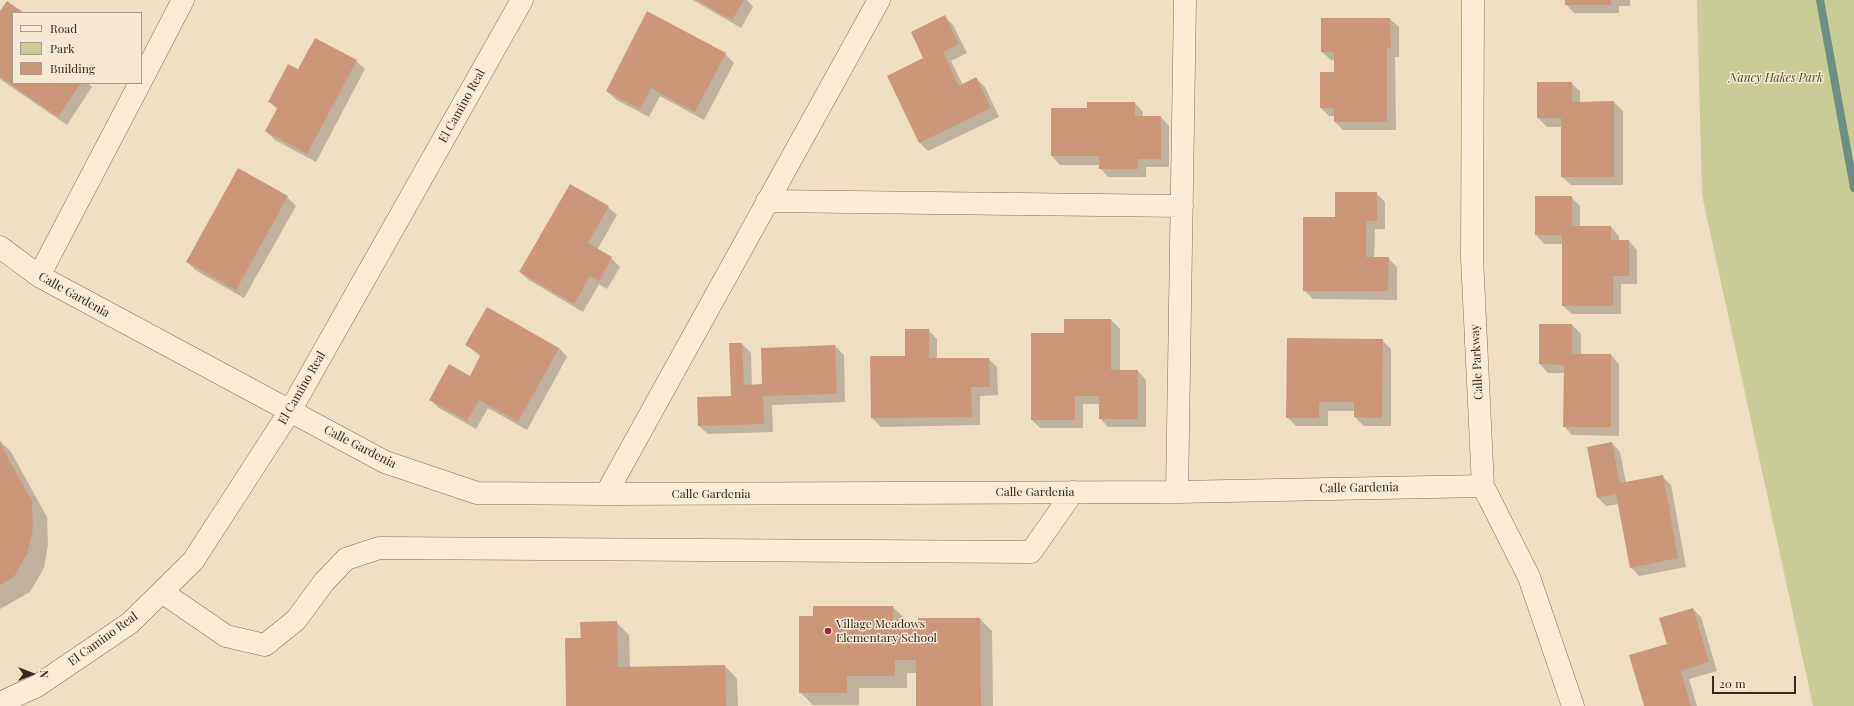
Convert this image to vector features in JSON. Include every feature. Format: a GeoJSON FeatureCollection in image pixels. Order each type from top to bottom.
{"type":"FeatureCollection","features":[{"type":"Feature","properties":{"kind":"street","name":"El Camino Real"},"geometry":{"type":"LineString","coordinates":[[0,703],[37,686],[130,623],[193,561],[290,411],[522,0]]}},
{"type":"Feature","properties":{"kind":"street"},"geometry":{"type":"LineString","coordinates":[[606,494],[879,0]]}},
{"type":"Feature","properties":{"kind":"street"},"geometry":{"type":"LineString","coordinates":[[1177,492],[1185,0]]}},
{"type":"Feature","properties":{"kind":"street","name":"Calle Parkway"},"geometry":{"type":"LineString","coordinates":[[1473,0],[1472,258],[1483,486],[1530,577],[1573,706]]}},
{"type":"Feature","properties":{"kind":"street"},"geometry":{"type":"LineString","coordinates":[[142,78],[180,1]]}},
{"type":"Feature","properties":{"kind":"street"},"geometry":{"type":"LineString","coordinates":[[39,276],[139,84]]}},
{"type":"Feature","properties":{"kind":"street"},"geometry":{"type":"LineString","coordinates":[[767,201],[1182,206]]}},
{"type":"Feature","properties":{"kind":"street","name":"Calle Gardenia"},"geometry":{"type":"LineString","coordinates":[[0,247],[39,276],[385,462],[477,493],[1177,492],[1483,486]]}},
{"type":"Feature","properties":{"kind":"street"},"geometry":{"type":"LineString","coordinates":[[162,592],[226,636],[265,645],[296,620],[324,582],[346,559],[379,548],[1031,552],[1073,492]]}},
{"type":"Feature","properties":{"kind":"green space","name":"Nancy Hakes Park"},"geometry":{"type":"Polygon","coordinates":[[[1697,0],[1854,0],[1854,706],[1813,706],[1702,195],[1697,0]]]}},
{"type":"Feature","properties":{"kind":"building"},"geometry":{"type":"Polygon","coordinates":[[[697,0],[744,0],[732,20],[697,0]]]}},
{"type":"Feature","properties":{"kind":"building"},"geometry":{"type":"Polygon","coordinates":[[[1565,0],[1611,0],[1611,5],[1565,5],[1565,0]]]}},
{"type":"Feature","properties":{"kind":"building"},"geometry":{"type":"Polygon","coordinates":[[[7,1],[23,12],[12,12],[12,84],[80,84],[58,117],[0,77],[0,11],[7,1]]]}},
{"type":"Feature","properties":{"kind":"building"},"geometry":{"type":"Polygon","coordinates":[[[647,11],[726,53],[695,112],[651,88],[640,109],[606,91],[647,11]]]}},
{"type":"Feature","properties":{"kind":"building"},"geometry":{"type":"Polygon","coordinates":[[[945,15],[959,44],[943,52],[959,86],[976,77],[991,108],[919,143],[887,76],[923,58],[911,32],[945,15]]]}},
{"type":"Feature","properties":{"kind":"building"},"geometry":{"type":"Polygon","coordinates":[[[1321,18],[1390,18],[1391,48],[1387,48],[1387,122],[1334,122],[1334,108],[1320,108],[1320,72],[1334,72],[1334,52],[1321,52],[1321,18]]]}},
{"type":"Feature","properties":{"kind":"building"},"geometry":{"type":"Polygon","coordinates":[[[315,38],[357,60],[307,154],[265,131],[278,107],[268,102],[288,64],[298,69],[315,38]]]}},
{"type":"Feature","properties":{"kind":"building"},"geometry":{"type":"Polygon","coordinates":[[[1537,82],[1572,82],[1572,102],[1614,101],[1614,177],[1561,177],[1561,118],[1537,118],[1537,82]]]}},
{"type":"Feature","properties":{"kind":"building"},"geometry":{"type":"Polygon","coordinates":[[[1087,102],[1135,102],[1135,116],[1161,116],[1161,159],[1138,159],[1138,169],[1099,169],[1099,156],[1051,156],[1051,108],[1087,108],[1087,102]]]}},
{"type":"Feature","properties":{"kind":"building"},"geometry":{"type":"Polygon","coordinates":[[[238,168],[288,196],[236,290],[186,262],[238,168]]]}},
{"type":"Feature","properties":{"kind":"building"},"geometry":{"type":"Polygon","coordinates":[[[570,184],[609,206],[588,243],[612,257],[599,281],[590,276],[574,304],[519,272],[570,184]]]}},
{"type":"Feature","properties":{"kind":"building"},"geometry":{"type":"Polygon","coordinates":[[[1335,192],[1377,192],[1377,221],[1366,221],[1366,257],[1389,257],[1388,291],[1303,291],[1303,217],[1335,217],[1335,192]]]}},
{"type":"Feature","properties":{"kind":"building"},"geometry":{"type":"Polygon","coordinates":[[[1535,196],[1572,196],[1572,226],[1611,226],[1611,240],[1629,240],[1629,276],[1613,276],[1613,306],[1562,306],[1562,235],[1535,235],[1535,196]]]}},
{"type":"Feature","properties":{"kind":"building"},"geometry":{"type":"Polygon","coordinates":[[[487,307],[559,348],[518,422],[479,400],[467,421],[429,400],[449,364],[470,376],[481,354],[465,345],[487,307]]]}},
{"type":"Feature","properties":{"kind":"building"},"geometry":{"type":"Polygon","coordinates":[[[1064,319],[1111,319],[1111,370],[1138,370],[1138,419],[1099,419],[1099,396],[1075,396],[1075,420],[1031,420],[1031,333],[1064,333],[1064,319]]]}},
{"type":"Feature","properties":{"kind":"building"},"geometry":{"type":"Polygon","coordinates":[[[1539,324],[1572,324],[1572,354],[1611,354],[1611,427],[1563,427],[1564,365],[1539,364],[1539,324]]]}},
{"type":"Feature","properties":{"kind":"building"},"geometry":{"type":"Polygon","coordinates":[[[905,329],[929,329],[929,358],[989,358],[990,387],[971,387],[972,417],[871,418],[870,356],[905,356],[905,329]]]}},
{"type":"Feature","properties":{"kind":"building"},"geometry":{"type":"Polygon","coordinates":[[[1287,338],[1383,339],[1382,418],[1354,417],[1354,402],[1319,402],[1319,418],[1286,418],[1287,338]]]}},
{"type":"Feature","properties":{"kind":"building"},"geometry":{"type":"Polygon","coordinates":[[[729,343],[742,343],[744,385],[762,384],[761,348],[835,345],[837,394],[763,396],[764,424],[698,426],[697,397],[731,396],[729,343]]]}},
{"type":"Feature","properties":{"kind":"building"},"geometry":{"type":"Polygon","coordinates":[[[1612,442],[1620,483],[1663,475],[1678,558],[1630,568],[1616,494],[1597,498],[1587,447],[1612,442]]]}},
{"type":"Feature","properties":{"kind":"building"},"geometry":{"type":"Polygon","coordinates":[[[0,443],[32,501],[33,528],[28,552],[14,577],[0,585],[0,443]]]}},
{"type":"Feature","properties":{"kind":"building"},"geometry":{"type":"Polygon","coordinates":[[[813,606],[893,606],[893,624],[918,624],[918,618],[980,618],[981,706],[916,706],[916,660],[895,660],[895,676],[847,676],[847,693],[799,693],[799,616],[813,616],[813,606]]]}},
{"type":"Feature","properties":{"kind":"building"},"geometry":{"type":"Polygon","coordinates":[[[1693,608],[1709,662],[1681,671],[1691,706],[1644,706],[1629,655],[1667,644],[1659,618],[1693,608]]]}},
{"type":"Feature","properties":{"kind":"building"},"geometry":{"type":"Polygon","coordinates":[[[617,621],[618,667],[725,665],[726,706],[566,706],[565,638],[581,638],[580,622],[617,621]]]}},
{"type":"Feature","properties":{"kind":"waterway"},"geometry":{"type":"LineString","coordinates":[[1820,0],[1854,188]]}},
{"type":"Feature","properties":{"kind":"place","name":"Village Meadows Elementary School"},"geometry":{"type":"Point","coordinates":[828,631]}}]}
